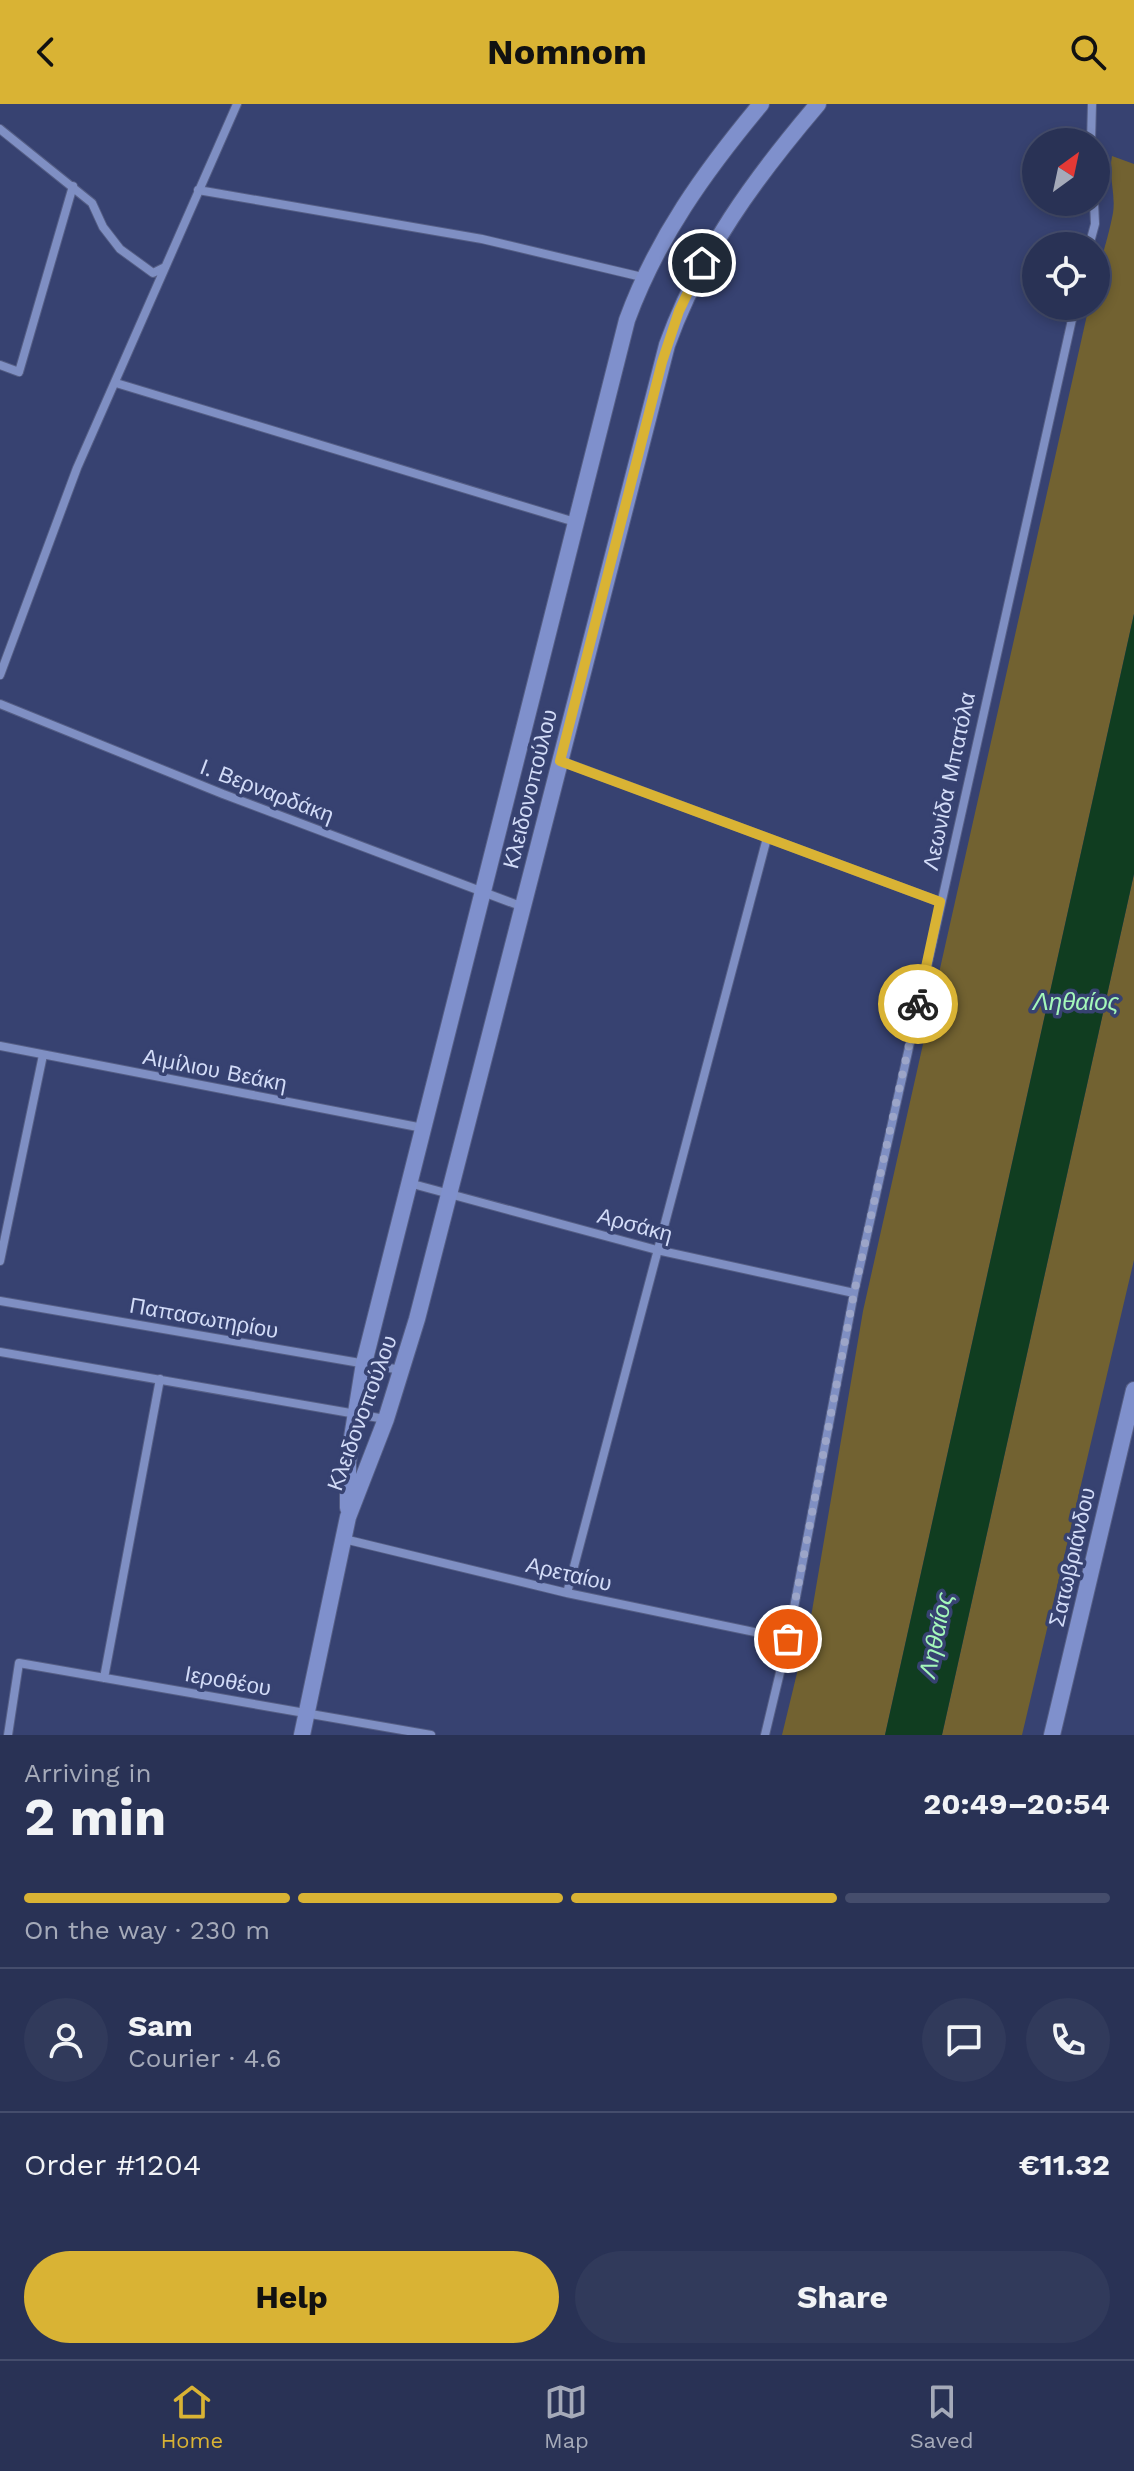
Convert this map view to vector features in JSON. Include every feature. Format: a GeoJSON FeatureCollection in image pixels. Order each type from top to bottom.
{"type":"FeatureCollection","features":[{"type":"Feature","properties":{"kind":"street"},"geometry":{"type":"LineString","coordinates":[[0,675],[63,503],[237,104]]}},
{"type":"Feature","properties":{"kind":"street","name":"Κλειδονοπούλου"},"geometry":{"type":"LineString","coordinates":[[348,1517],[348,1462],[364,1363],[627,320],[642,277],[678,213],[761,104]]}},
{"type":"Feature","properties":{"kind":"street","name":"Κλειδονοπούλου"},"geometry":{"type":"LineString","coordinates":[[302,1735],[342,1539],[402,1370],[450,1194],[647,418],[679,311],[702,263],[732,214],[818,104]]}},
{"type":"Feature","properties":{"kind":"street"},"geometry":{"type":"LineString","coordinates":[[1091,128],[1092,104]]}},
{"type":"Feature","properties":{"kind":"street"},"geometry":{"type":"LineString","coordinates":[[0,129],[92,203],[103,227],[134,262],[153,273],[166,266]]}},
{"type":"Feature","properties":{"kind":"street"},"geometry":{"type":"LineString","coordinates":[[0,365],[19,372],[73,186]]}},
{"type":"Feature","properties":{"kind":"street"},"geometry":{"type":"LineString","coordinates":[[198,190],[482,239],[642,277]]}},
{"type":"Feature","properties":{"kind":"street","name":"Λεωνίδα Μπατόλα"},"geometry":{"type":"LineString","coordinates":[[765,1735],[788,1639],[854,1293],[1072,320]]}},
{"type":"Feature","properties":{"kind":"street"},"geometry":{"type":"LineString","coordinates":[[116,383],[575,522]]}},
{"type":"Feature","properties":{"kind":"street","name":"Ι. Βερναρδάκη"},"geometry":{"type":"LineString","coordinates":[[0,704],[223,794],[523,907]]}},
{"type":"Feature","properties":{"kind":"street"},"geometry":{"type":"LineString","coordinates":[[560,761],[940,902]]}},
{"type":"Feature","properties":{"kind":"street"},"geometry":{"type":"LineString","coordinates":[[567,1593],[767,838]]}},
{"type":"Feature","properties":{"kind":"street","name":"Αιμίλιου Βεάκη"},"geometry":{"type":"LineString","coordinates":[[0,1046],[423,1128]]}},
{"type":"Feature","properties":{"kind":"street"},"geometry":{"type":"LineString","coordinates":[[0,1261],[43,1055]]}},
{"type":"Feature","properties":{"kind":"street","name":"Αρσάκη"},"geometry":{"type":"LineString","coordinates":[[408,1183],[657,1250],[854,1293]]}},
{"type":"Feature","properties":{"kind":"street","name":"Παπασωτηρίου"},"geometry":{"type":"LineString","coordinates":[[0,1301],[402,1370]]}},
{"type":"Feature","properties":{"kind":"street"},"geometry":{"type":"LineString","coordinates":[[0,1352],[386,1419]]}},
{"type":"Feature","properties":{"kind":"street"},"geometry":{"type":"LineString","coordinates":[[104,1678],[160,1379]]}},
{"type":"Feature","properties":{"kind":"street","name":"Σατωβριάνδου"},"geometry":{"type":"LineString","coordinates":[[1052,1735],[1134,1390]]}},
{"type":"Feature","properties":{"kind":"street","name":"Αρεταίου"},"geometry":{"type":"LineString","coordinates":[[342,1539],[567,1593],[788,1639]]}},
{"type":"Feature","properties":{"kind":"street","name":"Ιεροθέου"},"geometry":{"type":"LineString","coordinates":[[8,1735],[19,1663],[431,1735]]}},
{"type":"Feature","properties":{"kind":"shaded area"},"geometry":{"type":"Polygon","coordinates":[[[1112,156],[1134,164],[1134,614],[885,1735],[782,1735],[812,1611],[863,1311],[1086,320],[1110,320],[1109,232],[1114,199],[1112,156]]]}},
{"type":"Feature","properties":{"kind":"shaded area"},"geometry":{"type":"Polygon","coordinates":[[[1134,874],[1134,1260],[1022,1735],[942,1735],[1134,874]]]}},
{"type":"Feature","properties":{"kind":"water","name":"Ληθαίος"},"geometry":{"type":"Polygon","coordinates":[[[1134,614],[1134,874],[942,1735],[885,1735],[1134,614]]]}},
{"type":"Feature","properties":{"kind":"way so far"},"geometry":{"type":"LineString","coordinates":[[788,1639],[854,1293],[918,1004]]}},
{"type":"Feature","properties":{"kind":"route"},"geometry":{"type":"LineString","coordinates":[[702,263],[679,311],[662,362],[560,761],[940,902],[918,1004]]}}]}
